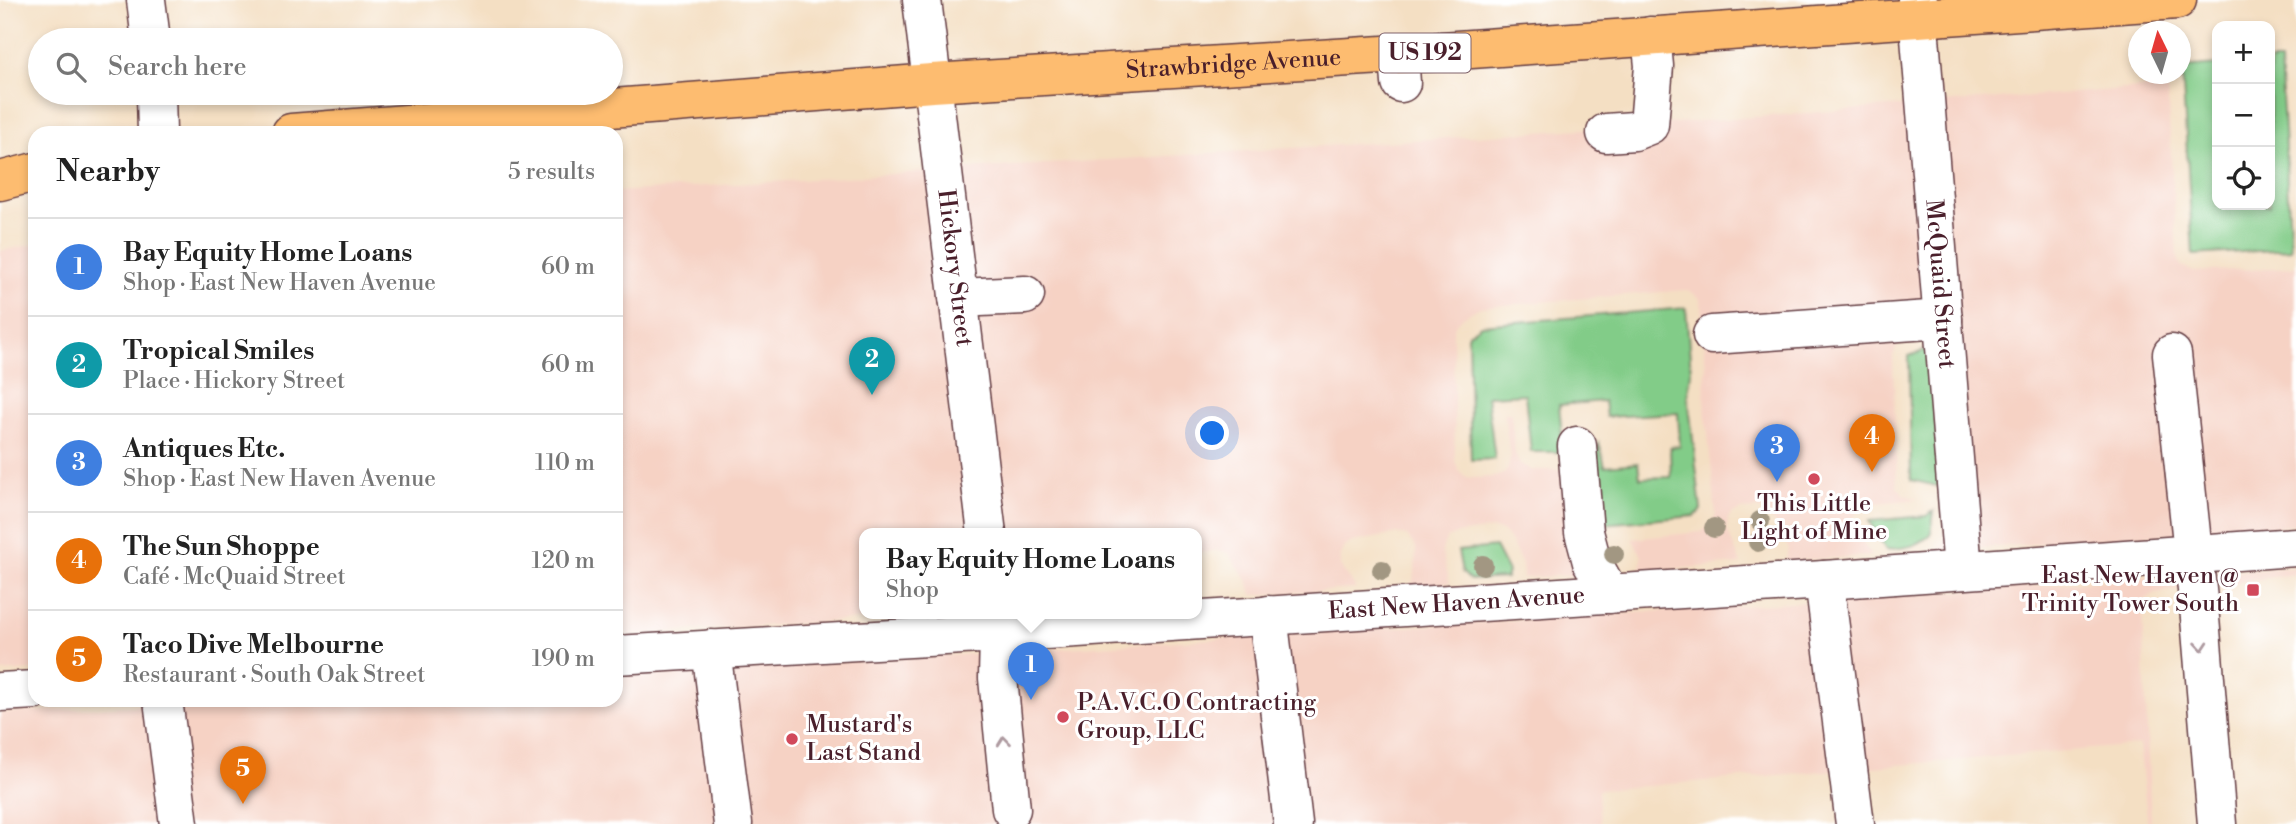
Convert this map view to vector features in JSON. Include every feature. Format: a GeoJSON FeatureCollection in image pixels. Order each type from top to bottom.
{"type":"FeatureCollection","features":[{"type":"Feature","properties":{"kind":"main road","name":"Strawbridge Avenue"},"geometry":{"type":"LineString","coordinates":[[381,126],[932,83],[1400,69],[1651,36],[1918,8],[2178,0]]}},
{"type":"Feature","properties":{"kind":"main road"},"geometry":{"type":"LineString","coordinates":[[0,181],[28,174]]}},
{"type":"Feature","properties":{"kind":"street"},"geometry":{"type":"LineString","coordinates":[[146,0],[149,28]]}},
{"type":"Feature","properties":{"kind":"street","name":"Hickory Street"},"geometry":{"type":"LineString","coordinates":[[922,0],[986,528]]}},
{"type":"Feature","properties":{"kind":"street","name":"McQuaid Street"},"geometry":{"type":"LineString","coordinates":[[1918,8],[1963,570]]}},
{"type":"Feature","properties":{"kind":"street"},"geometry":{"type":"LineString","coordinates":[[1606,133],[1634,131],[1649,125],[1654,66],[1651,36]]}},
{"type":"Feature","properties":{"kind":"street"},"geometry":{"type":"LineString","coordinates":[[156,105],[157,126]]}},
{"type":"Feature","properties":{"kind":"street"},"geometry":{"type":"LineString","coordinates":[[958,298],[1025,295]]}},
{"type":"Feature","properties":{"kind":"street"},"geometry":{"type":"LineString","coordinates":[[1712,335],[1943,319]]}},
{"type":"Feature","properties":{"kind":"street"},"geometry":{"type":"LineString","coordinates":[[2172,354],[2217,824]]}},
{"type":"Feature","properties":{"kind":"street"},"geometry":{"type":"LineString","coordinates":[[1577,446],[1584,532],[1592,562],[1611,594]]}},
{"type":"Feature","properties":{"kind":"street","name":"East New Haven Avenue"},"geometry":{"type":"LineString","coordinates":[[1202,617],[1611,594],[2296,547]]}},
{"type":"Feature","properties":{"kind":"street"},"geometry":{"type":"LineString","coordinates":[[1824,580],[1855,824]]}},
{"type":"Feature","properties":{"kind":"street"},"geometry":{"type":"LineString","coordinates":[[1268,615],[1293,824]]}},
{"type":"Feature","properties":{"kind":"street","name":"East New Haven Avenue"},"geometry":{"type":"LineString","coordinates":[[623,655],[998,624],[1148,619]]}},
{"type":"Feature","properties":{"kind":"street"},"geometry":{"type":"LineString","coordinates":[[998,624],[998,678],[1011,809]]}},
{"type":"Feature","properties":{"kind":"street"},"geometry":{"type":"LineString","coordinates":[[711,649],[733,824]]}},
{"type":"Feature","properties":{"kind":"street"},"geometry":{"type":"LineString","coordinates":[[0,692],[28,690]]}},
{"type":"Feature","properties":{"kind":"street"},"geometry":{"type":"LineString","coordinates":[[164,707],[179,824]]}},
{"type":"Feature","properties":{"kind":"shaded area"},"geometry":{"type":"Polygon","coordinates":[[[2167,86],[2177,255],[2181,266],[2194,272],[2296,265],[2296,525],[1938,551],[1945,543],[1941,337],[1912,335],[1899,342],[1893,356],[1897,486],[1904,495],[1918,499],[1859,507],[1854,516],[1854,526],[1871,556],[1786,561],[1788,547],[1768,513],[1758,509],[1741,510],[1728,519],[1727,530],[1741,564],[1641,571],[1642,556],[1632,539],[1701,532],[1711,525],[1716,515],[1704,396],[1706,372],[1702,307],[1699,297],[1685,290],[1480,307],[1460,319],[1453,328],[1455,460],[1458,470],[1471,478],[1495,477],[1505,473],[1510,457],[1504,413],[1511,413],[1515,453],[1519,463],[1531,470],[1568,470],[1593,574],[1523,578],[1522,564],[1509,539],[1502,531],[1493,529],[1456,534],[1447,538],[1442,553],[1450,583],[1411,585],[1415,574],[1416,547],[1407,536],[1397,534],[1352,542],[1344,547],[1340,555],[1340,566],[1356,589],[1252,595],[1249,583],[1229,553],[1218,550],[1202,552],[1202,528],[859,528],[859,619],[872,619],[623,635],[623,192],[1675,123],[2167,86]]]}},
{"type":"Feature","properties":{"kind":"shaded area"},"geometry":{"type":"Polygon","coordinates":[[[28,245],[28,670],[0,672],[0,251],[28,245]]]}},
{"type":"Feature","properties":{"kind":"shaded area"},"geometry":{"type":"Polygon","coordinates":[[[2296,567],[2296,574],[2155,593],[2144,601],[2142,611],[2151,824],[2148,824],[2139,745],[1598,790],[1600,824],[0,824],[0,713],[110,707],[623,707],[623,676],[1825,601],[2296,567]]]}},
{"type":"Feature","properties":{"kind":"green space"},"geometry":{"type":"Polygon","coordinates":[[[2275,62],[2280,62],[2291,249],[2193,255],[2183,84],[2191,84],[2191,67],[2212,65],[2212,210],[2275,210],[2275,62]]]}},
{"type":"Feature","properties":{"kind":"green space"},"geometry":{"type":"Polygon","coordinates":[[[1686,308],[1691,372],[1688,396],[1701,510],[1695,516],[1590,525],[1582,454],[1597,450],[1599,443],[1605,466],[1638,463],[1640,478],[1671,477],[1670,447],[1680,446],[1678,413],[1606,417],[1604,401],[1559,405],[1563,447],[1568,452],[1531,452],[1525,394],[1487,396],[1495,459],[1471,460],[1468,334],[1481,325],[1686,308]]]}},
{"type":"Feature","properties":{"kind":"green space"},"geometry":{"type":"Polygon","coordinates":[[[1929,349],[1941,487],[1911,480],[1909,356],[1929,349]]]}},
{"type":"Feature","properties":{"kind":"green space"},"geometry":{"type":"Polygon","coordinates":[[[1934,511],[1931,534],[1926,539],[1886,550],[1869,521],[1926,516],[1934,511]]]}},
{"type":"Feature","properties":{"kind":"green space"},"geometry":{"type":"Polygon","coordinates":[[[1495,547],[1508,572],[1506,578],[1470,580],[1462,572],[1458,551],[1495,547]]]}},
{"type":"Feature","properties":{"kind":"place","name":"Tropical Smiles"},"geometry":{"type":"Point","coordinates":[872,395]}},
{"type":"Feature","properties":{"kind":"place","name":"The Sun Shoppe"},"geometry":{"type":"Point","coordinates":[1872,472]}},
{"type":"Feature","properties":{"kind":"place","name":"This Little Light of Mine"},"geometry":{"type":"Point","coordinates":[1814,479]}},
{"type":"Feature","properties":{"kind":"place","name":"Antiques Etc."},"geometry":{"type":"Point","coordinates":[1777,482]}},
{"type":"Feature","properties":{"kind":"place","name":"East New Haven @ Trinity Tower South"},"geometry":{"type":"Point","coordinates":[2253,590]}},
{"type":"Feature","properties":{"kind":"place","name":"Bay Equity Home Loans"},"geometry":{"type":"Point","coordinates":[1031,700]}},
{"type":"Feature","properties":{"kind":"place","name":"P.A.V.C.O Contracting Group, LLC"},"geometry":{"type":"Point","coordinates":[1063,717]}},
{"type":"Feature","properties":{"kind":"place","name":"Mustard's Last Stand"},"geometry":{"type":"Point","coordinates":[792,739]}},
{"type":"Feature","properties":{"kind":"place","name":"Taco Dive Melbourne"},"geometry":{"type":"Point","coordinates":[243,804]}}]}
